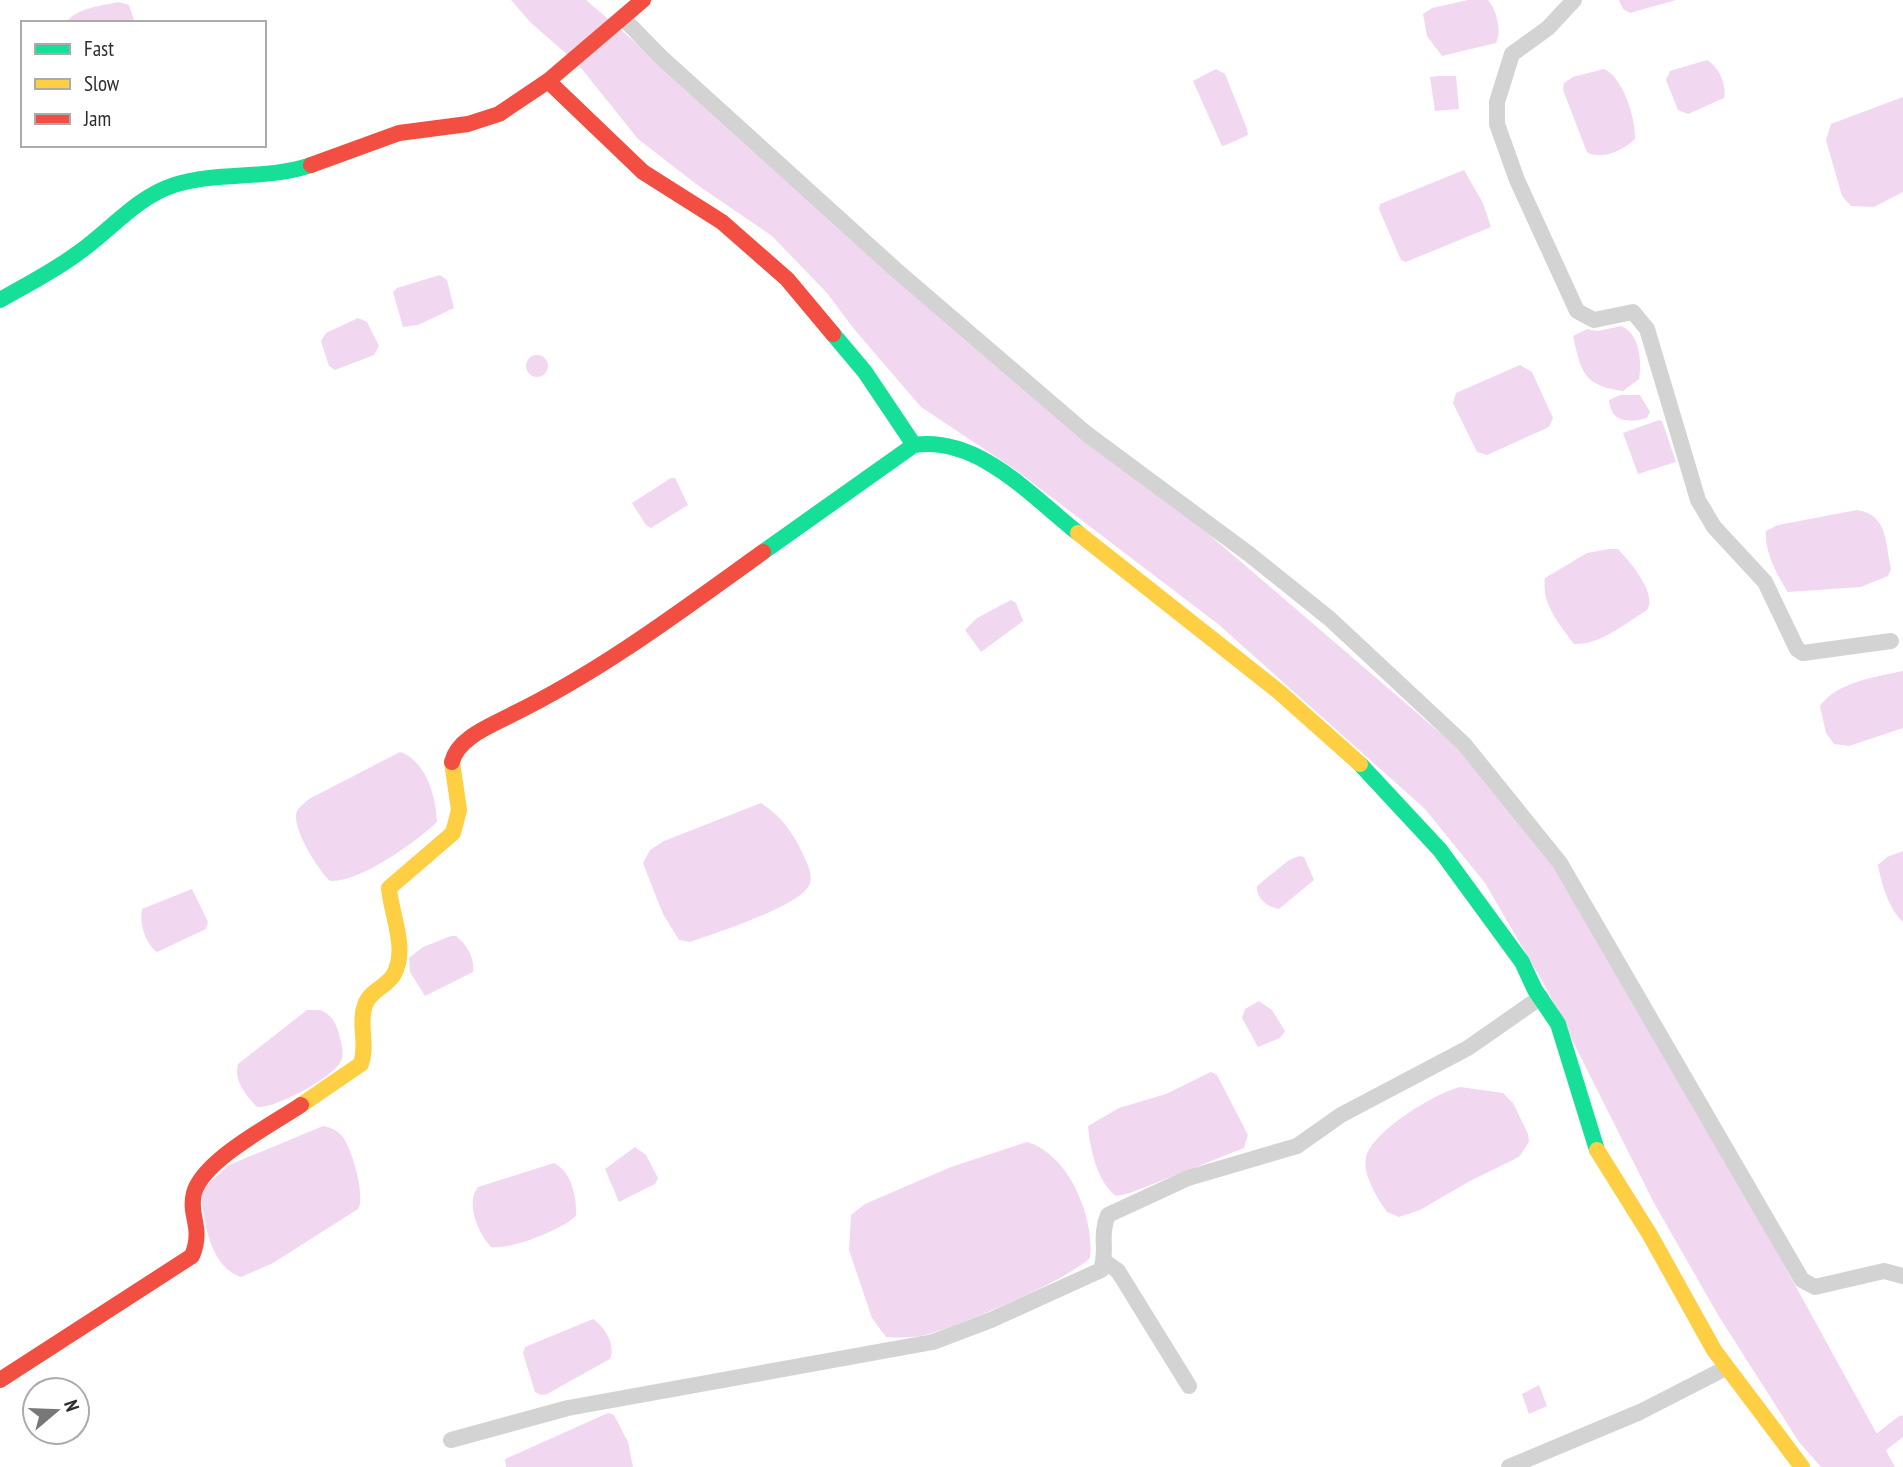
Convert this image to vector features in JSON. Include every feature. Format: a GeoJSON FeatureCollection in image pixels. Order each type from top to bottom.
{"type":"FeatureCollection","features":[{"type":"Feature","properties":{"kind":"street"},"geometry":{"type":"LineString","coordinates":[[0,300],[79,253],[130,208],[172,186],[214,176],[294,171],[400,133],[484,120],[517,104],[643,0]]}},
{"type":"Feature","properties":{"kind":"street"},"geometry":{"type":"LineString","coordinates":[[1574,0],[1548,28],[1512,54],[1496,102],[1497,124],[1517,180],[1577,311],[1594,320],[1633,312],[1647,329],[1698,500],[1714,527],[1765,582],[1797,649],[1803,653],[1891,641]]}},
{"type":"Feature","properties":{"kind":"street"},"geometry":{"type":"LineString","coordinates":[[620,21],[896,270],[1087,434],[1249,554],[1331,619],[1464,744],[1560,863],[1802,1280],[1815,1287],[1884,1271],[1903,1276]]}},
{"type":"Feature","properties":{"kind":"street"},"geometry":{"type":"LineString","coordinates":[[554,76],[643,172],[722,222],[787,279],[866,372],[899,427],[914,444]]}},
{"type":"Feature","properties":{"kind":"street"},"geometry":{"type":"LineString","coordinates":[[0,1380],[192,1256],[198,1245],[191,1195],[195,1182],[212,1165],[361,1065],[366,1054],[361,1031],[364,1004],[393,976],[399,956],[397,934],[389,904],[389,888],[414,863],[451,839],[458,823],[452,759],[462,745],[482,730],[552,695],[623,652],[914,444],[929,441],[970,450],[991,464],[1278,691],[1356,761],[1422,829],[1522,962],[1559,1024],[1590,1135],[1605,1168],[1650,1235],[1726,1368],[1802,1467]]}},
{"type":"Feature","properties":{"kind":"street"},"geometry":{"type":"LineString","coordinates":[[451,1440],[568,1408],[933,1342],[991,1320],[1101,1270],[1104,1261],[1101,1231],[1108,1215],[1188,1178],[1297,1146],[1341,1115],[1468,1048],[1541,997]]}},
{"type":"Feature","properties":{"kind":"street"},"geometry":{"type":"LineString","coordinates":[[1104,1261],[1118,1271],[1189,1386]]}},
{"type":"Feature","properties":{"kind":"street"},"geometry":{"type":"LineString","coordinates":[[1509,1467],[1640,1412],[1726,1368]]}},
{"type":"Feature","properties":{"kind":"shaded area"},"geometry":{"type":"Polygon","coordinates":[[[511,0],[586,0],[1480,767],[1594,919],[1895,1467],[1821,1467],[1799,1442],[1718,1315],[1654,1203],[1545,986],[1485,883],[1425,809],[1218,624],[1017,471],[921,407],[827,293],[772,236],[696,184],[638,139],[577,63],[531,23],[511,0]]]}},
{"type":"Feature","properties":{"kind":"shaded area"},"geometry":{"type":"Polygon","coordinates":[[[1468,0],[1488,0],[1496,15],[1496,43],[1442,56],[1427,36],[1423,14],[1432,8],[1468,0]]]}},
{"type":"Feature","properties":{"kind":"shaded area"},"geometry":{"type":"Polygon","coordinates":[[[1619,0],[1676,0],[1630,13],[1623,9],[1619,0]]]}},
{"type":"Feature","properties":{"kind":"shaded area"},"geometry":{"type":"Polygon","coordinates":[[[118,2],[129,5],[134,21],[68,21],[76,14],[118,2]]]}},
{"type":"Feature","properties":{"kind":"shaded area"},"geometry":{"type":"Polygon","coordinates":[[[1707,60],[1721,77],[1724,98],[1688,114],[1678,110],[1666,80],[1670,71],[1707,60]]]}},
{"type":"Feature","properties":{"kind":"shaded area"},"geometry":{"type":"Polygon","coordinates":[[[1216,69],[1225,74],[1248,135],[1222,146],[1193,81],[1216,69]]]}},
{"type":"Feature","properties":{"kind":"shaded area"},"geometry":{"type":"Polygon","coordinates":[[[1604,69],[1617,80],[1627,100],[1635,139],[1619,150],[1599,155],[1587,152],[1563,90],[1564,83],[1573,77],[1604,69]]]}},
{"type":"Feature","properties":{"kind":"shaded area"},"geometry":{"type":"Polygon","coordinates":[[[1456,76],[1459,109],[1435,111],[1430,77],[1456,76]]]}},
{"type":"Feature","properties":{"kind":"shaded area"},"geometry":{"type":"Polygon","coordinates":[[[1903,97],[1903,192],[1874,207],[1851,206],[1842,196],[1826,140],[1831,124],[1903,97]]]}},
{"type":"Feature","properties":{"kind":"shaded area"},"geometry":{"type":"Polygon","coordinates":[[[1464,170],[1483,203],[1491,227],[1406,262],[1401,260],[1379,209],[1380,204],[1464,170]]]}},
{"type":"Feature","properties":{"kind":"shaded area"},"geometry":{"type":"Polygon","coordinates":[[[440,275],[447,280],[454,308],[418,325],[403,327],[393,292],[397,288],[440,275]]]}},
{"type":"Feature","properties":{"kind":"shaded area"},"geometry":{"type":"Polygon","coordinates":[[[358,318],[367,322],[379,346],[374,355],[335,370],[329,366],[321,341],[326,333],[358,318]]]}},
{"type":"Feature","properties":{"kind":"shaded area"},"geometry":{"type":"Polygon","coordinates":[[[1621,326],[1636,342],[1640,364],[1639,379],[1623,391],[1600,385],[1586,375],[1573,336],[1587,329],[1598,331],[1621,326]]]}},
{"type":"Feature","properties":{"kind":"shaded area"},"geometry":{"type":"Polygon","coordinates":[[[533,355],[541,355],[548,362],[548,370],[541,377],[533,377],[526,370],[526,362],[533,355]]]}},
{"type":"Feature","properties":{"kind":"shaded area"},"geometry":{"type":"Polygon","coordinates":[[[1520,365],[1532,372],[1553,418],[1549,427],[1487,455],[1477,452],[1453,403],[1456,393],[1520,365]]]}},
{"type":"Feature","properties":{"kind":"shaded area"},"geometry":{"type":"Polygon","coordinates":[[[1620,395],[1640,395],[1650,412],[1647,418],[1628,421],[1617,417],[1610,408],[1609,400],[1620,395]]]}},
{"type":"Feature","properties":{"kind":"shaded area"},"geometry":{"type":"Polygon","coordinates":[[[1662,421],[1676,462],[1638,474],[1623,433],[1662,421]]]}},
{"type":"Feature","properties":{"kind":"shaded area"},"geometry":{"type":"Polygon","coordinates":[[[675,478],[688,505],[651,528],[646,525],[632,503],[675,478]]]}},
{"type":"Feature","properties":{"kind":"shaded area"},"geometry":{"type":"Polygon","coordinates":[[[1857,510],[1867,513],[1880,524],[1891,569],[1888,576],[1861,587],[1788,592],[1772,563],[1766,531],[1778,525],[1857,510]]]}},
{"type":"Feature","properties":{"kind":"shaded area"},"geometry":{"type":"Polygon","coordinates":[[[1618,549],[1641,578],[1649,596],[1647,610],[1603,638],[1574,644],[1549,605],[1545,578],[1587,553],[1618,549]]]}},
{"type":"Feature","properties":{"kind":"shaded area"},"geometry":{"type":"Polygon","coordinates":[[[1011,600],[1016,603],[1023,621],[981,652],[965,630],[977,618],[1011,600]]]}},
{"type":"Feature","properties":{"kind":"shaded area"},"geometry":{"type":"Polygon","coordinates":[[[1903,671],[1903,728],[1849,746],[1834,744],[1826,733],[1820,706],[1827,698],[1857,682],[1903,671]]]}},
{"type":"Feature","properties":{"kind":"shaded area"},"geometry":{"type":"Polygon","coordinates":[[[400,752],[417,763],[423,771],[432,791],[437,822],[386,860],[356,875],[330,881],[301,837],[297,811],[309,799],[400,752]]]}},
{"type":"Feature","properties":{"kind":"shaded area"},"geometry":{"type":"Polygon","coordinates":[[[761,803],[780,818],[794,837],[809,867],[810,883],[804,892],[792,900],[756,918],[690,942],[679,940],[663,914],[643,863],[650,850],[664,841],[761,803]]]}},
{"type":"Feature","properties":{"kind":"shaded area"},"geometry":{"type":"Polygon","coordinates":[[[1903,851],[1903,922],[1886,895],[1878,865],[1887,857],[1903,851]]]}},
{"type":"Feature","properties":{"kind":"shaded area"},"geometry":{"type":"Polygon","coordinates":[[[1304,857],[1314,880],[1279,909],[1270,906],[1260,898],[1257,886],[1289,860],[1304,857]]]}},
{"type":"Feature","properties":{"kind":"shaded area"},"geometry":{"type":"Polygon","coordinates":[[[192,889],[208,922],[206,929],[157,952],[144,932],[142,909],[192,889]]]}},
{"type":"Feature","properties":{"kind":"shaded area"},"geometry":{"type":"Polygon","coordinates":[[[456,936],[467,948],[473,962],[473,972],[425,996],[410,972],[409,958],[423,947],[456,936]]]}},
{"type":"Feature","properties":{"kind":"shaded area"},"geometry":{"type":"Polygon","coordinates":[[[1259,1001],[1272,1010],[1285,1031],[1280,1038],[1258,1047],[1242,1018],[1245,1009],[1259,1001]]]}},
{"type":"Feature","properties":{"kind":"shaded area"},"geometry":{"type":"Polygon","coordinates":[[[307,1010],[320,1010],[332,1019],[342,1044],[341,1061],[336,1068],[303,1091],[277,1103],[257,1107],[239,1082],[238,1064],[307,1010]]]}},
{"type":"Feature","properties":{"kind":"shaded area"},"geometry":{"type":"Polygon","coordinates":[[[1211,1072],[1217,1075],[1248,1135],[1244,1148],[1130,1193],[1116,1196],[1099,1174],[1088,1126],[1119,1108],[1166,1094],[1211,1072]]]}},
{"type":"Feature","properties":{"kind":"shaded area"},"geometry":{"type":"Polygon","coordinates":[[[1460,1087],[1503,1093],[1513,1103],[1528,1134],[1529,1142],[1519,1157],[1420,1210],[1399,1217],[1387,1212],[1366,1171],[1366,1157],[1371,1147],[1406,1114],[1460,1087]]]}},
{"type":"Feature","properties":{"kind":"shaded area"},"geometry":{"type":"Polygon","coordinates":[[[323,1126],[340,1134],[350,1151],[359,1184],[358,1209],[273,1263],[241,1277],[230,1271],[222,1263],[210,1240],[201,1190],[229,1165],[323,1126]]]}},
{"type":"Feature","properties":{"kind":"shaded area"},"geometry":{"type":"Polygon","coordinates":[[[1027,1142],[1042,1149],[1067,1173],[1083,1207],[1088,1225],[1090,1258],[1037,1290],[966,1321],[924,1335],[886,1337],[872,1318],[849,1250],[851,1215],[865,1204],[951,1167],[1027,1142]]]}},
{"type":"Feature","properties":{"kind":"shaded area"},"geometry":{"type":"Polygon","coordinates":[[[635,1147],[646,1155],[658,1178],[655,1184],[619,1202],[605,1169],[635,1147]]]}},
{"type":"Feature","properties":{"kind":"shaded area"},"geometry":{"type":"Polygon","coordinates":[[[554,1163],[565,1173],[572,1186],[576,1216],[535,1238],[491,1247],[482,1234],[473,1209],[474,1194],[478,1187],[554,1163]]]}},
{"type":"Feature","properties":{"kind":"shaded area"},"geometry":{"type":"Polygon","coordinates":[[[593,1319],[608,1337],[612,1348],[610,1359],[547,1394],[535,1392],[523,1353],[525,1347],[593,1319]]]}},
{"type":"Feature","properties":{"kind":"shaded area"},"geometry":{"type":"Polygon","coordinates":[[[1539,1385],[1547,1406],[1529,1414],[1522,1394],[1539,1385]]]}},
{"type":"Feature","properties":{"kind":"shaded area"},"geometry":{"type":"Polygon","coordinates":[[[608,1413],[614,1415],[628,1442],[633,1467],[506,1467],[505,1459],[608,1413]]]}},
{"type":"Feature","properties":{"kind":"waterway"},"geometry":{"type":"LineString","coordinates":[[1862,1457],[1903,1425]]}},
{"type":"Feature","properties":{"kind":"traffic: fast"},"geometry":{"type":"LineString","coordinates":[[0,300],[69,260],[135,206],[160,191],[174,185],[208,178],[295,170],[311,165]]}},
{"type":"Feature","properties":{"kind":"traffic: fast"},"geometry":{"type":"LineString","coordinates":[[833,334],[865,372],[914,445],[938,445],[982,459],[1023,487],[1078,533]]}},
{"type":"Feature","properties":{"kind":"traffic: fast"},"geometry":{"type":"LineString","coordinates":[[763,552],[914,445]]}},
{"type":"Feature","properties":{"kind":"traffic: fast"},"geometry":{"type":"LineString","coordinates":[[1360,764],[1440,850],[1522,962],[1535,990],[1558,1024],[1597,1150]]}},
{"type":"Feature","properties":{"kind":"traffic: slow"},"geometry":{"type":"LineString","coordinates":[[1078,533],[1278,691],[1360,764]]}},
{"type":"Feature","properties":{"kind":"traffic: slow"},"geometry":{"type":"LineString","coordinates":[[301,1105],[361,1064],[365,1005],[391,978],[398,964],[399,942],[389,888],[453,833],[459,810],[452,762]]}},
{"type":"Feature","properties":{"kind":"traffic: slow"},"geometry":{"type":"LineString","coordinates":[[1597,1150],[1650,1235],[1714,1350],[1802,1467]]}},
{"type":"Feature","properties":{"kind":"traffic: jam"},"geometry":{"type":"LineString","coordinates":[[311,165],[399,133],[468,124],[499,114],[548,81],[643,0]]}},
{"type":"Feature","properties":{"kind":"traffic: jam"},"geometry":{"type":"LineString","coordinates":[[548,81],[643,172],[722,222],[787,279],[833,334]]}},
{"type":"Feature","properties":{"kind":"traffic: jam"},"geometry":{"type":"LineString","coordinates":[[452,762],[461,746],[477,733],[610,659],[763,552]]}},
{"type":"Feature","properties":{"kind":"traffic: jam"},"geometry":{"type":"LineString","coordinates":[[0,1380],[192,1256],[197,1237],[193,1201],[200,1181],[224,1156],[301,1105]]}}]}
